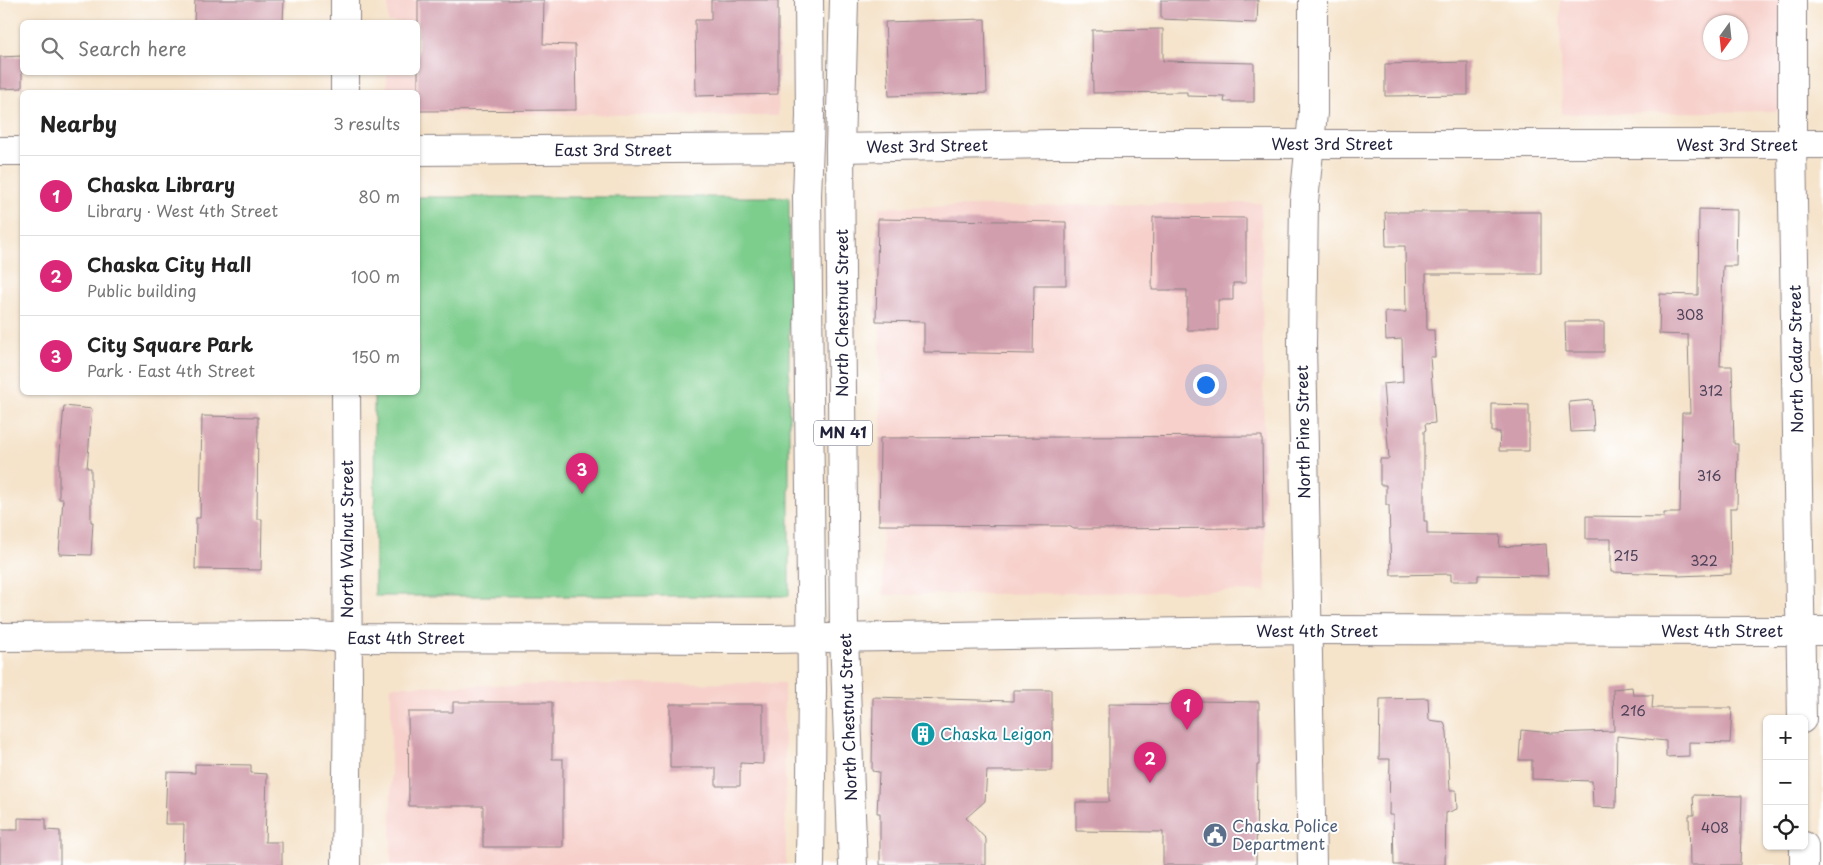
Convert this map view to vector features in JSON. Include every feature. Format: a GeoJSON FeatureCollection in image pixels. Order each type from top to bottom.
{"type":"FeatureCollection","features":[{"type":"Feature","properties":{"kind":"street"},"geometry":{"type":"LineString","coordinates":[[345,0],[345,20]]}},
{"type":"Feature","properties":{"kind":"street","name":"North Chestnut Street"},"geometry":{"type":"LineString","coordinates":[[809,0],[810,116],[808,148],[812,639],[810,865]]}},
{"type":"Feature","properties":{"kind":"street","name":"North Chestnut Street"},"geometry":{"type":"LineString","coordinates":[[844,0],[840,148],[844,638],[853,865]]}},
{"type":"Feature","properties":{"kind":"street","name":"North Pine Street"},"geometry":{"type":"LineString","coordinates":[[1312,865],[1302,344],[1304,201],[1313,113],[1313,0]]}},
{"type":"Feature","properties":{"kind":"street","name":"North Cedar Street"},"geometry":{"type":"LineString","coordinates":[[1792,0],[1792,145],[1812,631],[1802,715]]}},
{"type":"Feature","properties":{"kind":"street"},"geometry":{"type":"LineString","coordinates":[[345,75],[345,90]]}},
{"type":"Feature","properties":{"kind":"street","name":"West 3rd Street"},"geometry":{"type":"LineString","coordinates":[[840,148],[1052,144],[1823,144]]}},
{"type":"Feature","properties":{"kind":"street","name":"East 3rd Street"},"geometry":{"type":"LineString","coordinates":[[420,151],[808,148]]}},
{"type":"Feature","properties":{"kind":"street"},"geometry":{"type":"LineString","coordinates":[[0,151],[20,151]]}},
{"type":"Feature","properties":{"kind":"street","name":"North Walnut Street"},"geometry":{"type":"LineString","coordinates":[[346,395],[348,638],[346,865]]}},
{"type":"Feature","properties":{"kind":"street","name":"West 4th Street"},"geometry":{"type":"LineString","coordinates":[[812,639],[1308,630],[1812,631]]}},
{"type":"Feature","properties":{"kind":"street","name":"East 4th Street"},"geometry":{"type":"LineString","coordinates":[[0,637],[301,635],[348,638],[812,639]]}},
{"type":"Feature","properties":{"kind":"street"},"geometry":{"type":"LineString","coordinates":[[1804,850],[1804,865]]}},
{"type":"Feature","properties":{"kind":"shaded area"},"geometry":{"type":"Polygon","coordinates":[[[388,0],[779,0],[778,116],[420,113],[420,90],[387,90],[387,75],[420,75],[420,20],[388,20],[388,0]]]}},
{"type":"Feature","properties":{"kind":"shaded area"},"geometry":{"type":"Polygon","coordinates":[[[1560,0],[1781,0],[1783,111],[1562,114],[1560,0]]]}},
{"type":"Feature","properties":{"kind":"shaded area"},"geometry":{"type":"Polygon","coordinates":[[[1261,203],[1266,591],[883,595],[879,207],[1261,203]]]}},
{"type":"Feature","properties":{"kind":"shaded area"},"geometry":{"type":"Polygon","coordinates":[[[784,683],[786,865],[391,865],[391,686],[784,683]]]}},
{"type":"Feature","properties":{"kind":"green space"},"geometry":{"type":"Polygon","coordinates":[[[420,197],[789,197],[789,596],[375,596],[374,395],[420,395],[420,197]]]}},
{"type":"Feature","properties":{"kind":"building"},"geometry":{"type":"Polygon","coordinates":[[[195,0],[284,0],[283,20],[194,20],[195,0]]]}},
{"type":"Feature","properties":{"kind":"building"},"geometry":{"type":"Polygon","coordinates":[[[418,0],[544,0],[543,44],[575,45],[576,110],[420,111],[418,75],[420,75],[420,20],[418,20],[418,0]]]}},
{"type":"Feature","properties":{"kind":"building"},"geometry":{"type":"Polygon","coordinates":[[[711,0],[778,0],[778,94],[696,96],[695,20],[711,20],[711,0]]]}},
{"type":"Feature","properties":{"kind":"building"},"geometry":{"type":"Polygon","coordinates":[[[1161,0],[1258,0],[1257,23],[1161,19],[1161,0]]]}},
{"type":"Feature","properties":{"kind":"building"},"geometry":{"type":"Polygon","coordinates":[[[985,19],[987,93],[889,96],[885,22],[985,19]]]}},
{"type":"Feature","properties":{"kind":"building"},"geometry":{"type":"Polygon","coordinates":[[[1163,29],[1163,61],[1254,63],[1254,102],[1224,102],[1225,97],[1187,96],[1187,92],[1093,93],[1092,30],[1163,29]]]}},
{"type":"Feature","properties":{"kind":"building"},"geometry":{"type":"Polygon","coordinates":[[[20,56],[22,88],[0,89],[0,57],[20,56]]]}},
{"type":"Feature","properties":{"kind":"building"},"geometry":{"type":"Polygon","coordinates":[[[1468,62],[1468,95],[1385,96],[1385,64],[1468,62]]]}},
{"type":"Feature","properties":{"kind":"building"},"geometry":{"type":"Polygon","coordinates":[[[1699,209],[1737,210],[1736,266],[1723,266],[1720,366],[1732,366],[1734,444],[1738,444],[1737,508],[1730,508],[1731,574],[1678,576],[1678,574],[1611,572],[1611,539],[1586,539],[1586,516],[1664,517],[1664,513],[1680,513],[1682,413],[1690,413],[1688,335],[1659,334],[1660,294],[1698,295],[1699,209]]]}},
{"type":"Feature","properties":{"kind":"building"},"geometry":{"type":"Polygon","coordinates":[[[1385,212],[1541,212],[1541,274],[1426,274],[1427,330],[1434,330],[1435,357],[1430,357],[1435,423],[1425,424],[1426,430],[1424,431],[1424,521],[1427,521],[1427,534],[1500,535],[1499,547],[1546,544],[1548,576],[1478,575],[1478,581],[1451,581],[1451,574],[1391,575],[1389,505],[1386,505],[1386,485],[1380,485],[1380,459],[1389,459],[1383,384],[1403,382],[1402,339],[1386,340],[1385,312],[1406,312],[1405,246],[1386,246],[1385,212]]]}},
{"type":"Feature","properties":{"kind":"building"},"geometry":{"type":"Polygon","coordinates":[[[1153,217],[1246,218],[1246,283],[1233,283],[1233,300],[1218,300],[1218,330],[1187,330],[1187,290],[1152,290],[1153,217]]]}},
{"type":"Feature","properties":{"kind":"building"},"geometry":{"type":"Polygon","coordinates":[[[878,219],[1066,222],[1066,285],[1034,285],[1033,354],[924,352],[924,322],[876,321],[878,219]]]}},
{"type":"Feature","properties":{"kind":"building"},"geometry":{"type":"Polygon","coordinates":[[[1565,322],[1604,322],[1604,352],[1566,352],[1565,322]]]}},
{"type":"Feature","properties":{"kind":"building"},"geometry":{"type":"Polygon","coordinates":[[[1592,400],[1594,431],[1571,432],[1569,402],[1592,400]]]}},
{"type":"Feature","properties":{"kind":"building"},"geometry":{"type":"Polygon","coordinates":[[[1492,404],[1529,405],[1529,451],[1499,451],[1500,432],[1492,432],[1492,404]]]}},
{"type":"Feature","properties":{"kind":"building"},"geometry":{"type":"Polygon","coordinates":[[[64,406],[92,409],[87,468],[91,468],[91,522],[93,522],[91,555],[59,554],[63,499],[59,499],[59,463],[64,406]]]}},
{"type":"Feature","properties":{"kind":"building"},"geometry":{"type":"Polygon","coordinates":[[[202,416],[258,417],[257,519],[262,519],[261,570],[195,569],[196,518],[200,518],[202,416]]]}},
{"type":"Feature","properties":{"kind":"building"},"geometry":{"type":"Polygon","coordinates":[[[1262,436],[1263,528],[1074,529],[1069,526],[879,525],[880,438],[1262,436]]]}},
{"type":"Feature","properties":{"kind":"building"},"geometry":{"type":"Polygon","coordinates":[[[1632,687],[1633,695],[1653,695],[1652,708],[1732,708],[1730,743],[1689,742],[1689,756],[1666,757],[1666,741],[1617,736],[1616,808],[1593,807],[1592,781],[1532,779],[1532,760],[1519,760],[1521,730],[1551,733],[1614,731],[1613,689],[1632,687]]]}},
{"type":"Feature","properties":{"kind":"building"},"geometry":{"type":"Polygon","coordinates":[[[1013,690],[1052,690],[1052,771],[987,771],[985,801],[966,818],[986,839],[986,865],[880,865],[880,813],[877,813],[879,772],[872,771],[873,697],[1013,701],[1013,690]]]}},
{"type":"Feature","properties":{"kind":"building"},"geometry":{"type":"Polygon","coordinates":[[[1428,698],[1429,720],[1444,722],[1447,732],[1450,790],[1456,790],[1457,809],[1446,813],[1445,865],[1394,865],[1393,815],[1389,815],[1390,759],[1379,759],[1380,699],[1428,698]]]}},
{"type":"Feature","properties":{"kind":"building"},"geometry":{"type":"Polygon","coordinates":[[[1196,701],[1259,702],[1256,865],[1163,865],[1163,832],[1076,831],[1076,802],[1109,802],[1109,704],[1196,705],[1196,701]]]}},
{"type":"Feature","properties":{"kind":"building"},"geometry":{"type":"Polygon","coordinates":[[[453,702],[552,702],[552,759],[563,759],[563,847],[483,847],[483,806],[409,806],[408,712],[453,712],[453,702]]]}},
{"type":"Feature","properties":{"kind":"building"},"geometry":{"type":"Polygon","coordinates":[[[670,704],[763,704],[763,764],[740,763],[740,786],[716,786],[716,768],[670,768],[670,704]]]}},
{"type":"Feature","properties":{"kind":"building"},"geometry":{"type":"Polygon","coordinates":[[[195,764],[251,765],[251,773],[267,774],[265,842],[282,842],[282,865],[183,865],[184,824],[165,824],[167,772],[195,773],[195,764]]]}},
{"type":"Feature","properties":{"kind":"building"},"geometry":{"type":"Polygon","coordinates":[[[1693,795],[1742,796],[1740,865],[1690,865],[1689,815],[1694,815],[1693,795]]]}},
{"type":"Feature","properties":{"kind":"building"},"geometry":{"type":"Polygon","coordinates":[[[18,818],[46,819],[46,830],[60,831],[60,865],[0,865],[0,830],[18,830],[18,818]]]}},
{"type":"Feature","properties":{"kind":"place","name":"City Square Park"},"geometry":{"type":"Point","coordinates":[582,494]}},
{"type":"Feature","properties":{"kind":"place","name":"Chaska Library"},"geometry":{"type":"Point","coordinates":[1187,730]}},
{"type":"Feature","properties":{"kind":"place","name":"Chaska Leigon"},"geometry":{"type":"Point","coordinates":[923,734]}},
{"type":"Feature","properties":{"kind":"place","name":"Chaska City Hall"},"geometry":{"type":"Point","coordinates":[1150,783]}},
{"type":"Feature","properties":{"kind":"place","name":"Chaska Police Department"},"geometry":{"type":"Point","coordinates":[1215,835]}}]}
